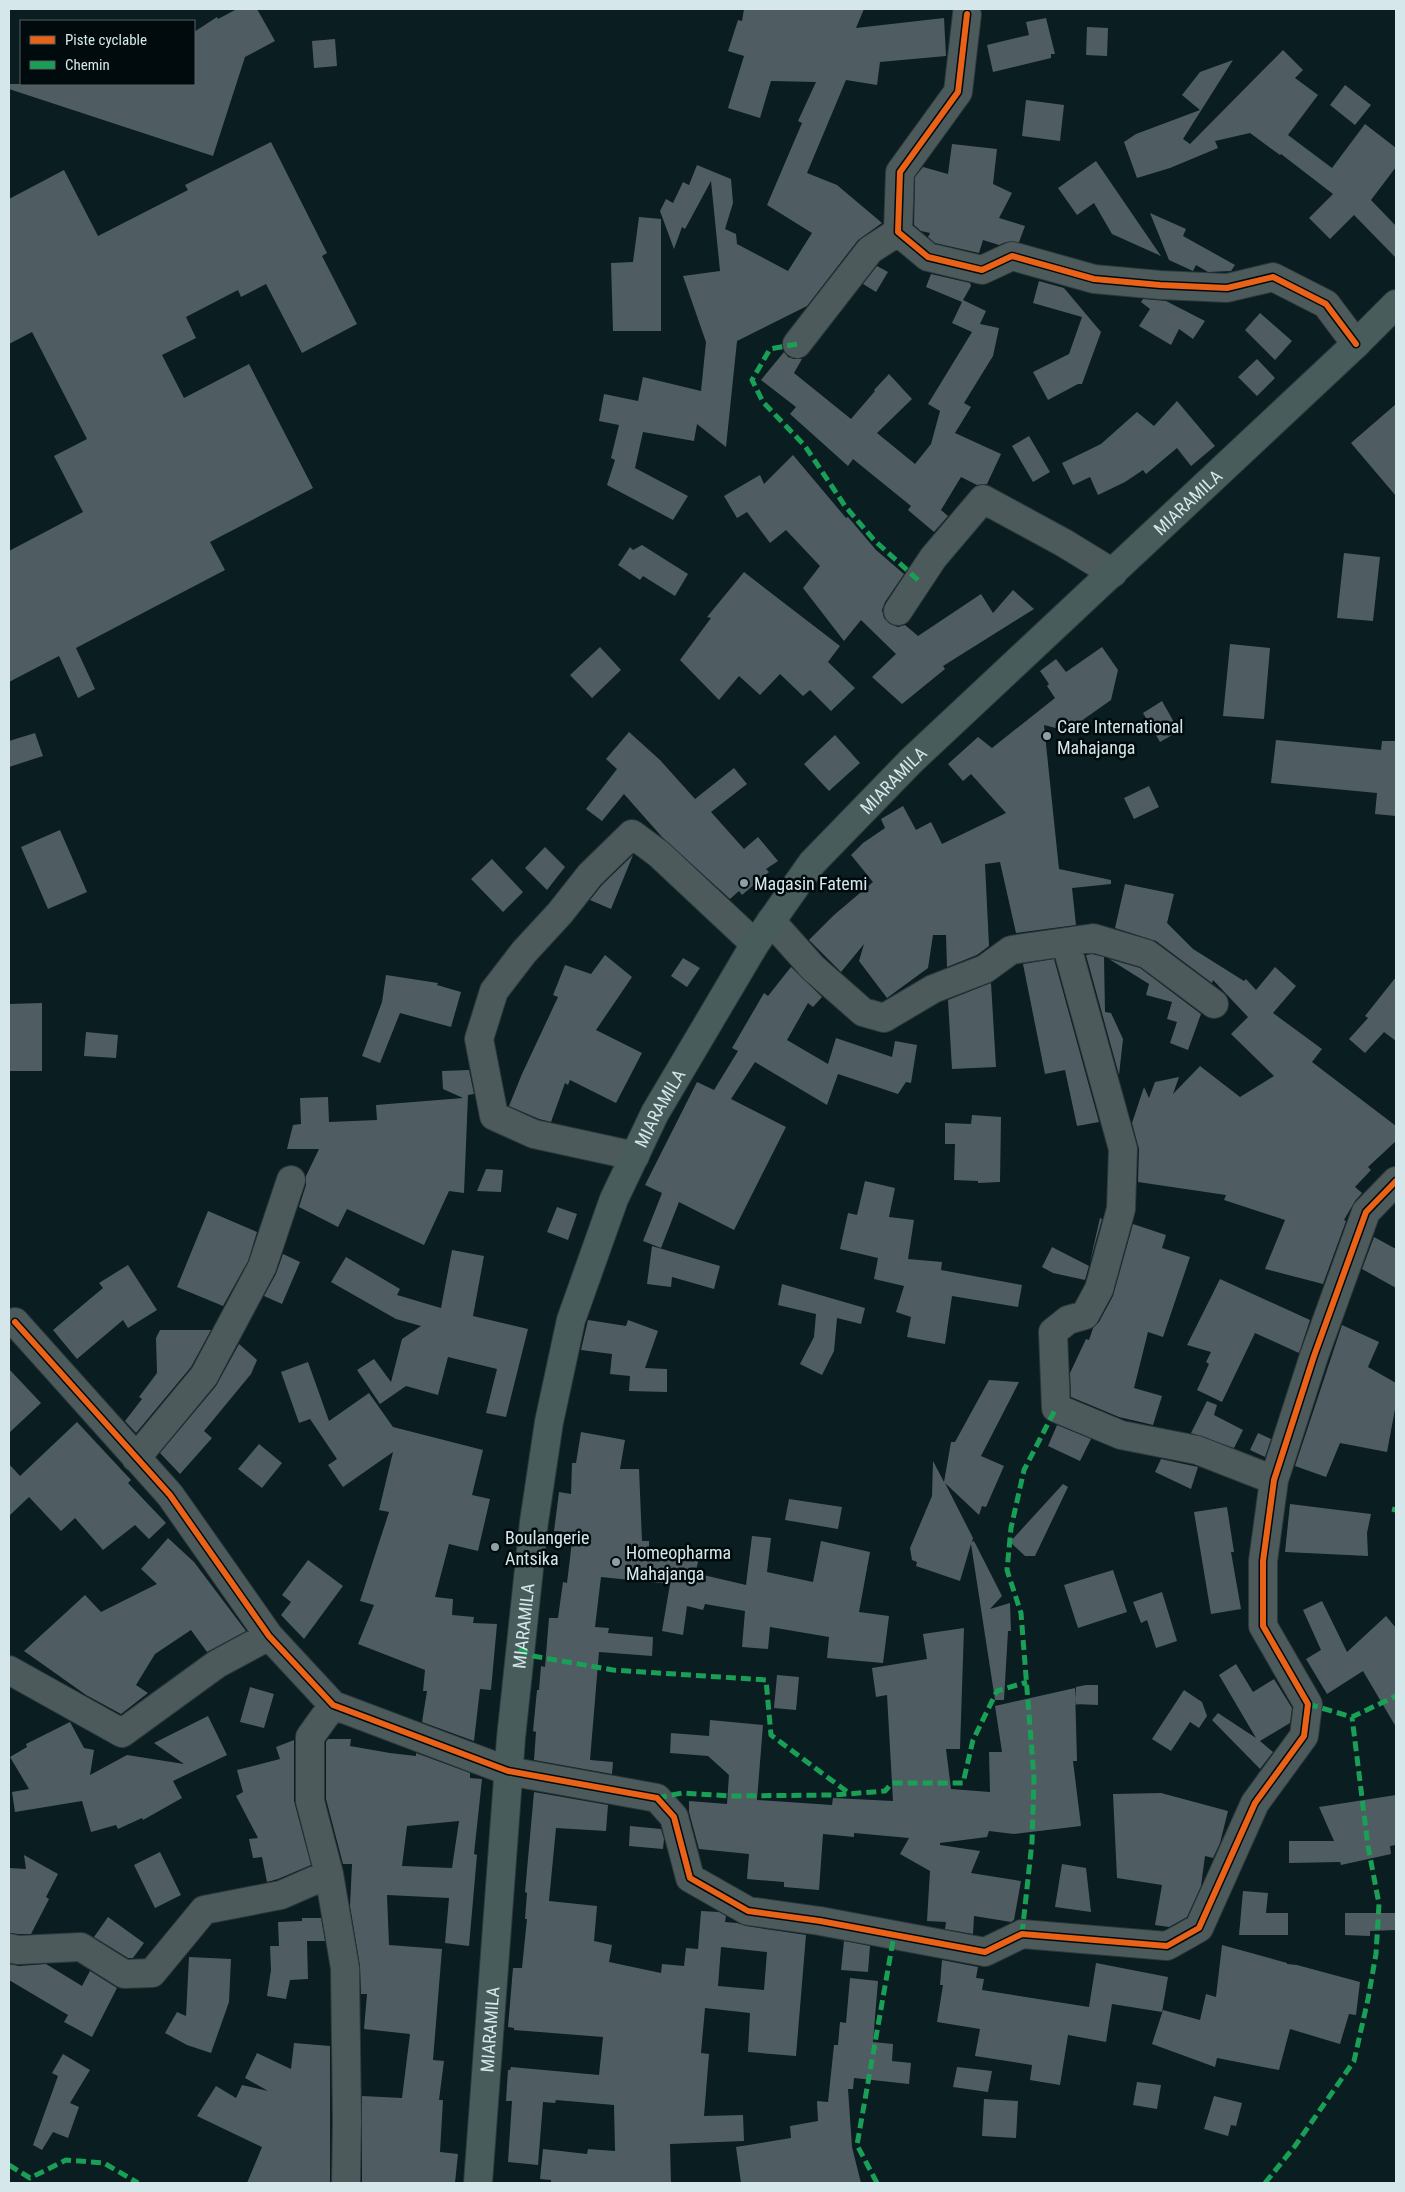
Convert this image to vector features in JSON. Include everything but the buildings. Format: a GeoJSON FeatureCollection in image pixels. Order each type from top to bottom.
{"type":"FeatureCollection","features":[{"type":"Feature","properties":{"kind":"main road","name":"MIARAMILA"},"geometry":{"type":"LineString","coordinates":[[478,2183],[508,1771],[530,1561],[548,1422],[571,1320],[614,1199],[654,1113],[755,944],[812,863],[911,761],[1356,344],[1396,304]]}},
{"type":"Feature","properties":{"kind":"street"},"geometry":{"type":"LineString","coordinates":[[898,232],[900,172],[958,92],[967,14]]}},
{"type":"Feature","properties":{"kind":"street"},"geometry":{"type":"LineString","coordinates":[[797,344],[870,250],[898,232]]}},
{"type":"Feature","properties":{"kind":"street"},"geometry":{"type":"LineString","coordinates":[[898,232],[928,257],[982,270],[1012,256],[1094,279],[1160,285],[1228,288],[1273,277],[1326,304],[1356,344]]}},
{"type":"Feature","properties":{"kind":"street"},"geometry":{"type":"LineString","coordinates":[[898,611],[933,558],[983,499],[1113,572]]}},
{"type":"Feature","properties":{"kind":"street"},"geometry":{"type":"LineString","coordinates":[[634,1156],[534,1134],[494,1116],[479,1039],[494,991],[524,952],[560,913],[590,875],[632,834],[659,854],[755,944]]}},
{"type":"Feature","properties":{"kind":"street"},"geometry":{"type":"LineString","coordinates":[[771,921],[813,968],[863,1012],[884,1018],[932,988],[985,968],[1011,950],[1094,938],[1147,954],[1214,1004]]}},
{"type":"Feature","properties":{"kind":"street"},"geometry":{"type":"LineString","coordinates":[[1066,943],[1123,1149],[1121,1209],[1099,1289],[1085,1315],[1068,1320],[1053,1332],[1056,1408],[1121,1435],[1198,1450],[1274,1480]]}},
{"type":"Feature","properties":{"kind":"street"},"geometry":{"type":"LineString","coordinates":[[136,1458],[204,1376],[262,1267],[291,1180]]}},
{"type":"Feature","properties":{"kind":"street"},"geometry":{"type":"LineString","coordinates":[[15,1322],[170,1496],[269,1636],[334,1705],[508,1771],[657,1798],[674,1817],[690,1878],[748,1911],[820,1921],[984,1952],[1022,1934],[1167,1946],[1199,1928],[1255,1803],[1304,1736],[1308,1704],[1263,1626],[1263,1561],[1274,1480],[1314,1356],[1366,1212],[1396,1181]]}},
{"type":"Feature","properties":{"kind":"street"},"geometry":{"type":"LineString","coordinates":[[9,1670],[122,1733],[216,1664],[269,1636]]}},
{"type":"Feature","properties":{"kind":"street"},"geometry":{"type":"LineString","coordinates":[[334,1705],[310,1737],[310,1801],[330,1874],[345,1968],[348,2121],[346,2183]]}},
{"type":"Feature","properties":{"kind":"street"},"geometry":{"type":"LineString","coordinates":[[9,1948],[18,1950],[80,1947],[124,1974],[152,1973],[204,1910],[282,1895],[330,1874]]}},
{"type":"Feature","properties":{"kind":"marked path"},"geometry":{"type":"LineString","coordinates":[[797,344],[770,349],[752,380],[763,402],[805,446],[845,506],[874,540],[918,580]]}},
{"type":"Feature","properties":{"kind":"marked path"},"geometry":{"type":"LineString","coordinates":[[1022,1934],[1032,1842],[1034,1778],[1021,1613],[1007,1570],[1011,1528],[1024,1470],[1056,1408]]}},
{"type":"Feature","properties":{"kind":"marked path"},"geometry":{"type":"LineString","coordinates":[[1392,1509],[1396,1510]]}},
{"type":"Feature","properties":{"kind":"marked path"},"geometry":{"type":"LineString","coordinates":[[519,1649],[533,1656],[613,1670],[766,1680],[771,1735],[850,1794]]}},
{"type":"Feature","properties":{"kind":"marked path"},"geometry":{"type":"LineString","coordinates":[[657,1798],[682,1793],[731,1796],[834,1795],[885,1791],[892,1783],[963,1783],[973,1740],[997,1691],[1027,1682]]}},
{"type":"Feature","properties":{"kind":"marked path"},"geometry":{"type":"LineString","coordinates":[[1308,1704],[1352,1717],[1396,1696]]}},
{"type":"Feature","properties":{"kind":"marked path"},"geometry":{"type":"LineString","coordinates":[[1265,2183],[1295,2146],[1354,2061],[1368,1999],[1376,1954],[1379,1904],[1368,1846],[1352,1717]]}},
{"type":"Feature","properties":{"kind":"marked path"},"geometry":{"type":"LineString","coordinates":[[877,2183],[857,2145],[894,1935]]}},
{"type":"Feature","properties":{"kind":"marked path"},"geometry":{"type":"LineString","coordinates":[[9,2165],[30,2178],[66,2160],[104,2163],[138,2183]]}},
{"type":"Feature","properties":{"kind":"cycle path"},"geometry":{"type":"LineString","coordinates":[[967,14],[958,92],[900,172],[898,232],[928,257],[982,270],[1012,256],[1094,279],[1160,285],[1227,288],[1273,277],[1326,304],[1356,344]]}},
{"type":"Feature","properties":{"kind":"cycle path"},"geometry":{"type":"LineString","coordinates":[[15,1322],[170,1495],[269,1636],[333,1705],[508,1771],[657,1798],[674,1817],[690,1878],[748,1911],[820,1921],[985,1952],[1022,1934],[1167,1946],[1199,1928],[1255,1803],[1304,1736],[1308,1704],[1263,1626],[1263,1561],[1274,1480],[1314,1356],[1366,1212],[1396,1181]]}},
{"type":"Feature","properties":{"kind":"place","name":"Care International Mahajanga"},"geometry":{"type":"Point","coordinates":[1047,736]}},
{"type":"Feature","properties":{"kind":"place","name":"Magasin Fatemi"},"geometry":{"type":"Point","coordinates":[744,883]}},
{"type":"Feature","properties":{"kind":"place","name":"Boulangerie Antsika"},"geometry":{"type":"Point","coordinates":[495,1547]}},
{"type":"Feature","properties":{"kind":"place","name":"Homeopharma Mahajanga"},"geometry":{"type":"Point","coordinates":[616,1562]}}]}
